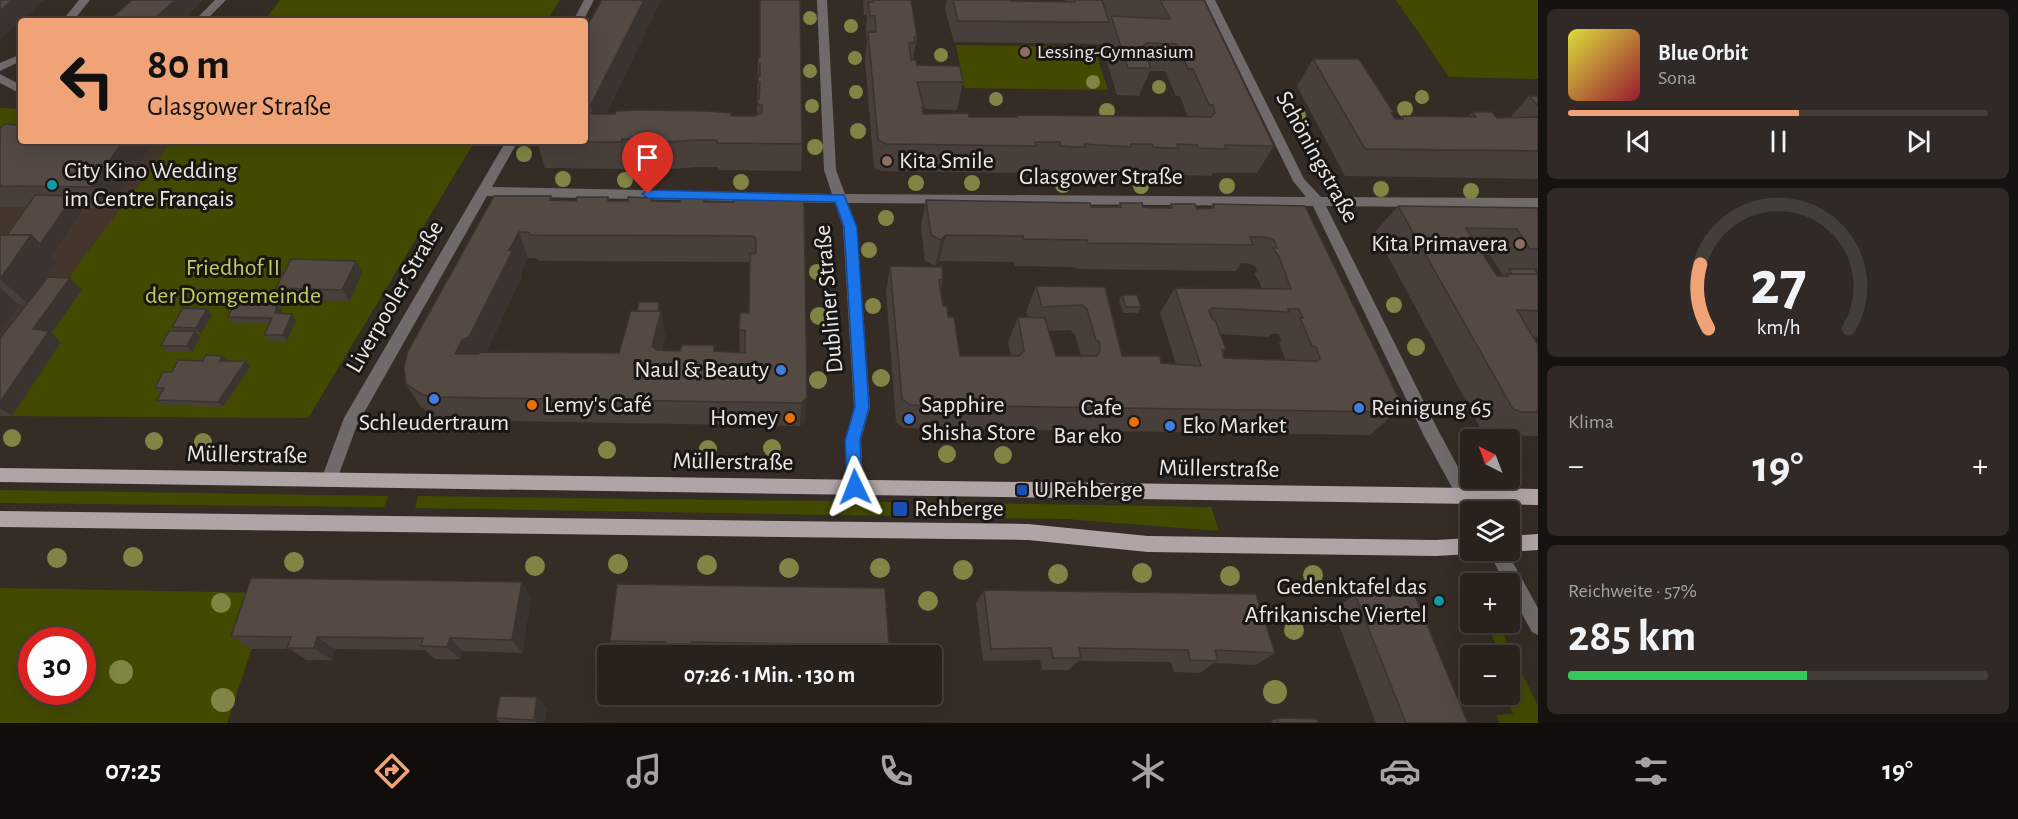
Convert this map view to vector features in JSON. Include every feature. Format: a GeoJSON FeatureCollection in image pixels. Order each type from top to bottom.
{"type":"FeatureCollection","features":[{"type":"Feature","properties":{"kind":"main road","name":"Müllerstraße"},"geometry":{"type":"LineString","coordinates":[[0,475],[1538,497]]}},
{"type":"Feature","properties":{"kind":"main road"},"geometry":{"type":"LineString","coordinates":[[0,519],[1028,532],[1148,544],[1460,547]]}},
{"type":"Feature","properties":{"kind":"main road"},"geometry":{"type":"LineString","coordinates":[[1520,543],[1538,542]]}},
{"type":"Feature","properties":{"kind":"street"},"geometry":{"type":"LineString","coordinates":[[70,18],[85,0]]}},
{"type":"Feature","properties":{"kind":"street"},"geometry":{"type":"LineString","coordinates":[[202,18],[221,0]]}},
{"type":"Feature","properties":{"kind":"street"},"geometry":{"type":"LineString","coordinates":[[580,18],[589,0]]}},
{"type":"Feature","properties":{"kind":"street","name":"Dubliner Straße"},"geometry":{"type":"LineString","coordinates":[[822,0],[830,170],[850,227],[862,407],[853,440],[855,487]]}},
{"type":"Feature","properties":{"kind":"street","name":"Schöningstraße"},"geometry":{"type":"LineString","coordinates":[[1210,0],[1299,181],[1317,201],[1430,431],[1468,501]]}},
{"type":"Feature","properties":{"kind":"street"},"geometry":{"type":"LineString","coordinates":[[0,67],[18,58]]}},
{"type":"Feature","properties":{"kind":"street"},"geometry":{"type":"LineString","coordinates":[[0,78],[18,88]]}},
{"type":"Feature","properties":{"kind":"street","name":"Liverpooler Straße"},"geometry":{"type":"LineString","coordinates":[[329,480],[350,423],[510,144]]}},
{"type":"Feature","properties":{"kind":"street","name":"Glasgower Straße"},"geometry":{"type":"LineString","coordinates":[[484,191],[840,198],[1538,203]]}},
{"type":"Feature","properties":{"kind":"street"},"geometry":{"type":"LineString","coordinates":[[1502,561],[1538,626]]}},
{"type":"Feature","properties":{"kind":"shaded area"},"geometry":{"type":"Polygon","coordinates":[[[0,108],[18,109],[18,144],[170,144],[0,367],[0,108]]]}},
{"type":"Feature","properties":{"kind":"green space"},"geometry":{"type":"Polygon","coordinates":[[[280,0],[560,0],[549,18],[266,18],[280,0]]]}},
{"type":"Feature","properties":{"kind":"green space"},"geometry":{"type":"Polygon","coordinates":[[[1396,0],[1538,0],[1538,79],[1449,77],[1396,0]]]}},
{"type":"Feature","properties":{"kind":"green space"},"geometry":{"type":"Polygon","coordinates":[[[956,45],[1094,47],[1108,90],[964,88],[956,45]]]}},
{"type":"Feature","properties":{"kind":"green space"},"geometry":{"type":"Polygon","coordinates":[[[0,108],[18,109],[18,144],[0,164],[0,108]]]}},
{"type":"Feature","properties":{"kind":"green space","name":"Friedhof II der Domgemeinde"},"geometry":{"type":"Polygon","coordinates":[[[170,144],[473,144],[308,418],[0,416],[0,367],[170,144]]]}},
{"type":"Feature","properties":{"kind":"green space"},"geometry":{"type":"Polygon","coordinates":[[[0,490],[388,496],[384,507],[0,503],[0,490]]]}},
{"type":"Feature","properties":{"kind":"green space"},"geometry":{"type":"Polygon","coordinates":[[[418,496],[892,502],[893,516],[415,508],[418,496]]]}},
{"type":"Feature","properties":{"kind":"green space"},"geometry":{"type":"Polygon","coordinates":[[[921,502],[1211,507],[1219,531],[1066,519],[922,517],[921,502]]]}},
{"type":"Feature","properties":{"kind":"green space"},"geometry":{"type":"Polygon","coordinates":[[[0,588],[270,593],[227,723],[0,723],[0,588]]]}},
{"type":"Feature","properties":{"kind":"green space"},"geometry":{"type":"Polygon","coordinates":[[[1491,633],[1503,633],[1509,645],[1496,645],[1491,633]]]}},
{"type":"Feature","properties":{"kind":"green space"},"geometry":{"type":"Polygon","coordinates":[[[1520,669],[1538,706],[1538,723],[1500,723],[1496,715],[1513,714],[1509,705],[1520,705],[1520,669]]]}},
{"type":"Feature","properties":{"kind":"building"},"geometry":{"type":"Polygon","coordinates":[[[0,0],[12,0],[0,11],[0,0]]]}},
{"type":"Feature","properties":{"kind":"building"},"geometry":{"type":"Polygon","coordinates":[[[132,0],[175,0],[155,18],[111,18],[132,0]]]}},
{"type":"Feature","properties":{"kind":"building"},"geometry":{"type":"Polygon","coordinates":[[[602,0],[644,0],[591,105],[588,104],[588,25],[602,0]]]}},
{"type":"Feature","properties":{"kind":"building"},"geometry":{"type":"Polygon","coordinates":[[[760,0],[800,0],[802,144],[717,143],[717,140],[657,143],[657,139],[622,139],[622,142],[588,142],[588,112],[615,114],[616,111],[637,110],[708,111],[731,113],[731,116],[754,116],[762,113],[762,105],[757,104],[760,82],[758,82],[760,64],[758,64],[758,57],[760,57],[760,0]]]}},
{"type":"Feature","properties":{"kind":"building"},"geometry":{"type":"Polygon","coordinates":[[[873,0],[911,0],[917,37],[914,37],[914,43],[909,43],[911,60],[916,60],[917,65],[960,66],[963,82],[917,82],[924,108],[922,107],[923,114],[968,113],[969,117],[1017,117],[1017,115],[1211,117],[1215,113],[1213,105],[1209,105],[1193,69],[1188,69],[1177,44],[1147,43],[1142,47],[1151,68],[1128,68],[1111,16],[1170,19],[1160,0],[1204,0],[1274,146],[1225,145],[1226,149],[1198,148],[1197,145],[1177,144],[1178,148],[1153,147],[1152,144],[1131,144],[1131,147],[1084,144],[1085,147],[1073,147],[1061,146],[1060,142],[1035,142],[1036,146],[886,144],[878,140],[868,32],[876,32],[875,16],[870,16],[868,2],[873,2],[873,0]]]}},
{"type":"Feature","properties":{"kind":"building"},"geometry":{"type":"Polygon","coordinates":[[[953,0],[1075,2],[1074,0],[1102,0],[1109,22],[958,21],[953,0]]]}},
{"type":"Feature","properties":{"kind":"building"},"geometry":{"type":"Polygon","coordinates":[[[1313,59],[1359,59],[1394,113],[1391,113],[1395,119],[1403,119],[1403,116],[1476,117],[1472,112],[1492,112],[1497,118],[1538,117],[1538,151],[1365,149],[1313,59]]]}},
{"type":"Feature","properties":{"kind":"building"},"geometry":{"type":"Polygon","coordinates":[[[1529,96],[1538,96],[1538,106],[1529,96]]]}},
{"type":"Feature","properties":{"kind":"building"},"geometry":{"type":"Polygon","coordinates":[[[4,124],[18,124],[18,144],[121,144],[92,187],[0,186],[0,129],[4,124]]]}},
{"type":"Feature","properties":{"kind":"building"},"geometry":{"type":"Polygon","coordinates":[[[35,195],[74,196],[40,244],[31,235],[7,235],[35,195]]]}},
{"type":"Feature","properties":{"kind":"building"},"geometry":{"type":"Polygon","coordinates":[[[494,196],[551,196],[550,200],[576,201],[577,197],[608,197],[608,201],[628,201],[628,197],[652,198],[651,201],[680,202],[680,198],[704,198],[704,202],[734,202],[734,199],[804,200],[807,398],[801,403],[434,397],[423,395],[406,384],[404,367],[408,351],[494,196]],[[519,232],[509,250],[513,250],[469,337],[462,340],[455,354],[481,352],[619,353],[631,311],[661,311],[652,346],[657,350],[680,351],[682,345],[714,345],[714,351],[745,353],[745,330],[739,330],[740,313],[749,313],[750,254],[756,253],[756,239],[753,236],[531,235],[528,232],[519,232]]]}},
{"type":"Feature","properties":{"kind":"building"},"geometry":{"type":"Polygon","coordinates":[[[926,200],[1090,203],[1091,207],[1121,207],[1120,203],[1142,203],[1143,207],[1154,208],[1172,208],[1171,204],[1195,204],[1197,209],[1214,208],[1213,204],[1305,206],[1402,405],[1396,412],[910,405],[902,399],[890,266],[942,267],[943,279],[939,280],[943,306],[947,306],[948,317],[954,317],[960,356],[1019,356],[1024,351],[1018,317],[1045,318],[1056,356],[1097,356],[1100,350],[1099,341],[1096,341],[1087,309],[1082,305],[1042,307],[1036,286],[1105,287],[1122,356],[1160,356],[1161,363],[1201,366],[1175,288],[1291,289],[1279,257],[1273,248],[1277,248],[1274,240],[1265,237],[1250,237],[1253,245],[1088,243],[1087,240],[1024,239],[1023,236],[946,235],[941,240],[931,235],[926,200]],[[1212,308],[1209,311],[1215,320],[1226,349],[1222,350],[1224,358],[1318,361],[1320,358],[1316,347],[1312,346],[1300,318],[1303,318],[1299,309],[1288,309],[1289,312],[1212,308]]]}},
{"type":"Feature","properties":{"kind":"building"},"geometry":{"type":"Polygon","coordinates":[[[1398,206],[1538,208],[1538,249],[1530,249],[1517,229],[1466,228],[1497,276],[1538,274],[1538,311],[1517,310],[1538,345],[1538,412],[1521,412],[1513,409],[1398,206]]]}},
{"type":"Feature","properties":{"kind":"building"},"geometry":{"type":"Polygon","coordinates":[[[0,235],[31,235],[0,279],[0,235]]]}},
{"type":"Feature","properties":{"kind":"building"},"geometry":{"type":"Polygon","coordinates":[[[291,259],[356,261],[342,290],[276,288],[291,259]]]}},
{"type":"Feature","properties":{"kind":"building"},"geometry":{"type":"Polygon","coordinates":[[[1509,269],[1535,269],[1538,274],[1512,274],[1509,269]]]}},
{"type":"Feature","properties":{"kind":"building"},"geometry":{"type":"Polygon","coordinates":[[[48,277],[70,278],[33,329],[49,331],[0,402],[0,338],[48,277]]]}},
{"type":"Feature","properties":{"kind":"building"},"geometry":{"type":"Polygon","coordinates":[[[1122,295],[1137,295],[1141,307],[1126,307],[1122,295]]]}},
{"type":"Feature","properties":{"kind":"building"},"geometry":{"type":"Polygon","coordinates":[[[639,302],[659,302],[658,311],[637,311],[639,302]]]}},
{"type":"Feature","properties":{"kind":"building"},"geometry":{"type":"Polygon","coordinates":[[[235,303],[277,304],[275,313],[292,314],[283,335],[264,335],[272,318],[228,317],[235,303]]]}},
{"type":"Feature","properties":{"kind":"building"},"geometry":{"type":"Polygon","coordinates":[[[183,308],[207,309],[196,328],[172,327],[183,308]]]}},
{"type":"Feature","properties":{"kind":"building"},"geometry":{"type":"Polygon","coordinates":[[[169,331],[195,331],[187,346],[161,346],[169,331]]]}},
{"type":"Feature","properties":{"kind":"building"},"geometry":{"type":"Polygon","coordinates":[[[206,355],[222,356],[220,361],[246,361],[218,402],[157,400],[164,388],[155,388],[163,372],[172,372],[178,360],[203,361],[206,355]]]}},
{"type":"Feature","properties":{"kind":"building"},"geometry":{"type":"Polygon","coordinates":[[[251,578],[522,582],[512,640],[450,638],[447,647],[421,646],[423,638],[317,637],[314,648],[287,648],[291,637],[231,636],[251,578]]]}},
{"type":"Feature","properties":{"kind":"building"},"geometry":{"type":"Polygon","coordinates":[[[617,584],[885,588],[889,645],[692,642],[692,645],[666,645],[666,642],[610,641],[617,584]]]}},
{"type":"Feature","properties":{"kind":"building"},"geometry":{"type":"Polygon","coordinates":[[[984,590],[1256,594],[1275,653],[1215,650],[1218,661],[1190,660],[1188,650],[1079,648],[1081,658],[1053,658],[1051,648],[991,649],[984,590]]]}},
{"type":"Feature","properties":{"kind":"building"},"geometry":{"type":"Polygon","coordinates":[[[1355,595],[1415,596],[1468,723],[1406,723],[1355,595]]]}},
{"type":"Feature","properties":{"kind":"building"},"geometry":{"type":"Polygon","coordinates":[[[500,696],[537,697],[534,720],[496,718],[500,696]]]}},
{"type":"Feature","properties":{"kind":"building"},"geometry":{"type":"Polygon","coordinates":[[[1277,718],[1317,719],[1318,723],[1279,723],[1277,718]]]}},
{"type":"Feature","properties":{"kind":"place","name":"Lessing-Gymnasium"},"geometry":{"type":"Point","coordinates":[1025,52]}},
{"type":"Feature","properties":{"kind":"place","name":"Kita Smile"},"geometry":{"type":"Point","coordinates":[887,161]}},
{"type":"Feature","properties":{"kind":"place","name":"City Kino Wedding im Centre Français"},"geometry":{"type":"Point","coordinates":[52,185]}},
{"type":"Feature","properties":{"kind":"place","name":"Kita Primavera"},"geometry":{"type":"Point","coordinates":[1520,244]}},
{"type":"Feature","properties":{"kind":"place","name":"Naul & Beauty"},"geometry":{"type":"Point","coordinates":[781,370]}},
{"type":"Feature","properties":{"kind":"place","name":"Schleudertraum"},"geometry":{"type":"Point","coordinates":[434,399]}},
{"type":"Feature","properties":{"kind":"place","name":"Lemy's Café"},"geometry":{"type":"Point","coordinates":[532,405]}},
{"type":"Feature","properties":{"kind":"place","name":"Reinigung 65"},"geometry":{"type":"Point","coordinates":[1359,408]}},
{"type":"Feature","properties":{"kind":"place","name":"Homey"},"geometry":{"type":"Point","coordinates":[790,418]}},
{"type":"Feature","properties":{"kind":"place","name":"Sapphire Shisha Store"},"geometry":{"type":"Point","coordinates":[909,419]}},
{"type":"Feature","properties":{"kind":"place","name":"Cafe Bar eko"},"geometry":{"type":"Point","coordinates":[1134,422]}},
{"type":"Feature","properties":{"kind":"place","name":"Eko Market"},"geometry":{"type":"Point","coordinates":[1170,426]}},
{"type":"Feature","properties":{"kind":"place","name":"U Rehberge"},"geometry":{"type":"Point","coordinates":[1022,490]}},
{"type":"Feature","properties":{"kind":"place","name":"Rehberge"},"geometry":{"type":"Point","coordinates":[900,509]}},
{"type":"Feature","properties":{"kind":"place","name":"Gedenktafel das Afrikanische Viertel"},"geometry":{"type":"Point","coordinates":[1439,601]}},
{"type":"Feature","properties":{"kind":"route"},"geometry":{"type":"LineString","coordinates":[[648,194],[840,198],[850,227],[862,407],[853,440],[855,487]]}}]}
